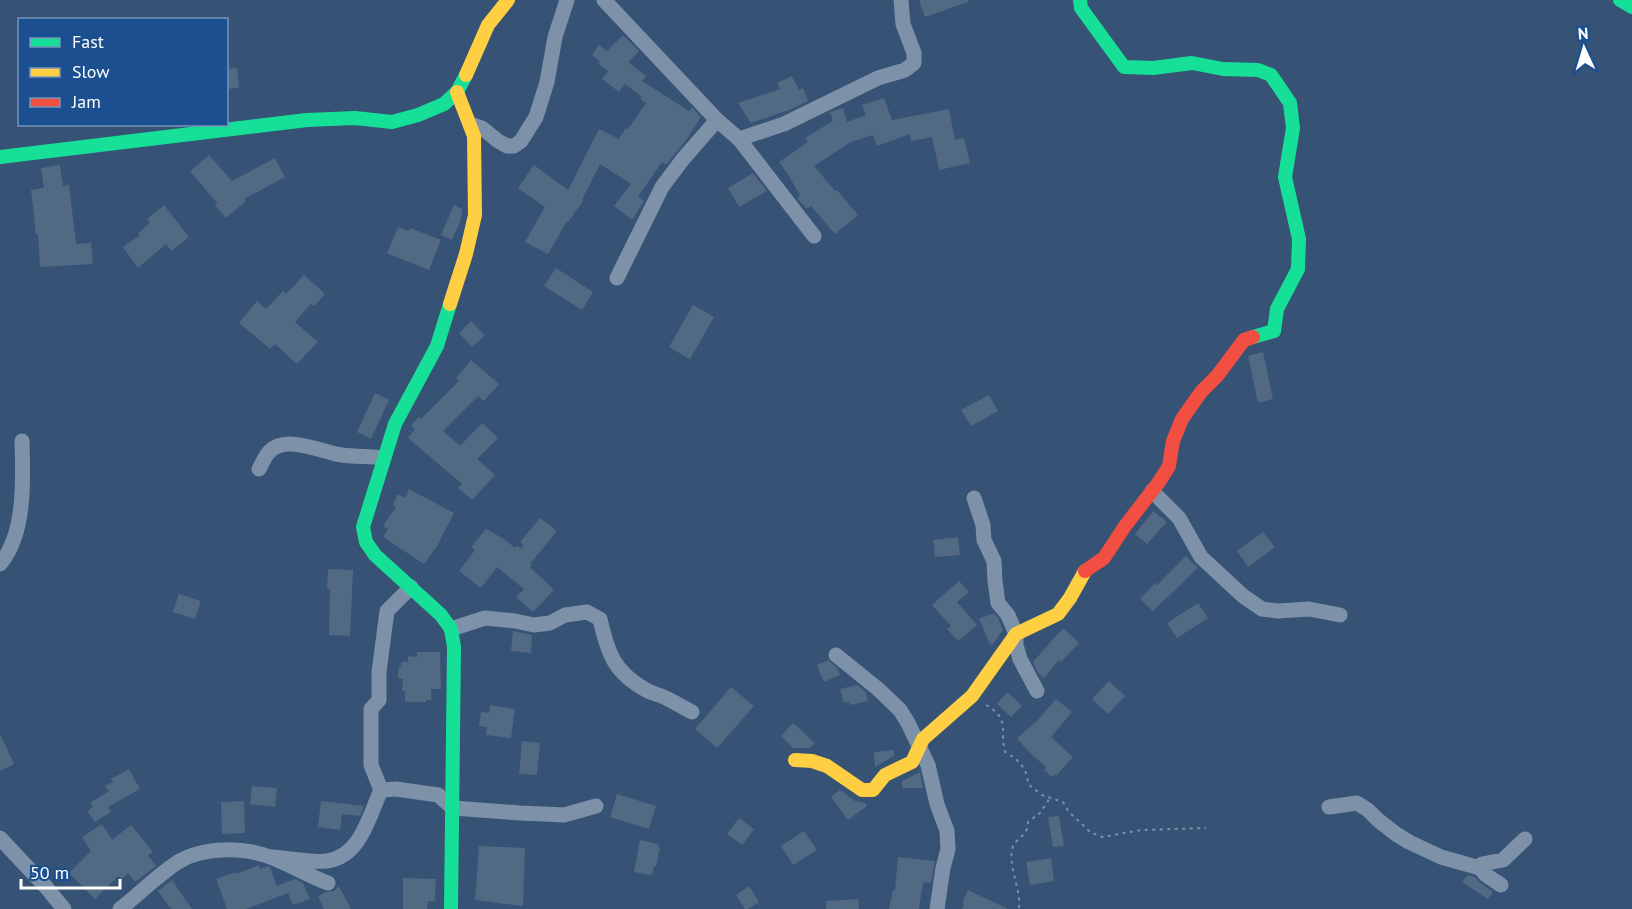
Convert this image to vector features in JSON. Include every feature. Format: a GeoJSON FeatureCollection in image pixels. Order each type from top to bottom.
{"type":"FeatureCollection","features":[{"type":"Feature","properties":{"kind":"street"},"geometry":{"type":"LineString","coordinates":[[0,157],[307,120],[355,118],[392,122],[418,115],[444,104],[457,92],[488,25],[508,0]]}},
{"type":"Feature","properties":{"kind":"street"},"geometry":{"type":"LineString","coordinates":[[470,124],[482,128],[507,146],[514,146],[521,141],[536,117],[547,82],[555,37],[567,0]]}},
{"type":"Feature","properties":{"kind":"street"},"geometry":{"type":"LineString","coordinates":[[604,0],[717,120],[740,139],[814,236]]}},
{"type":"Feature","properties":{"kind":"street"},"geometry":{"type":"LineString","coordinates":[[740,139],[784,124],[878,78],[904,70],[914,63],[914,53],[903,24],[901,0]]}},
{"type":"Feature","properties":{"kind":"street"},"geometry":{"type":"LineString","coordinates":[[795,760],[812,760],[827,766],[862,789],[873,790],[885,775],[912,762],[923,739],[969,699],[1016,634],[1058,615],[1084,572],[1104,558],[1168,466],[1173,441],[1182,419],[1201,392],[1217,376],[1244,340],[1274,331],[1277,309],[1298,269],[1299,239],[1285,177],[1293,128],[1290,103],[1271,75],[1258,70],[1223,69],[1192,63],[1153,68],[1124,67],[1081,8],[1080,0]]}},
{"type":"Feature","properties":{"kind":"street"},"geometry":{"type":"LineString","coordinates":[[1620,0],[1632,7]]}},
{"type":"Feature","properties":{"kind":"street"},"geometry":{"type":"LineString","coordinates":[[451,909],[454,647],[451,629],[441,615],[375,555],[366,542],[363,527],[395,424],[437,346],[466,254],[475,215],[474,136],[457,92]]}},
{"type":"Feature","properties":{"kind":"street"},"geometry":{"type":"LineString","coordinates":[[617,278],[662,187],[717,120]]}},
{"type":"Feature","properties":{"kind":"street"},"geometry":{"type":"LineString","coordinates":[[0,564],[7,556],[20,520],[23,478],[22,441]]}},
{"type":"Feature","properties":{"kind":"street"},"geometry":{"type":"LineString","coordinates":[[260,469],[268,453],[280,445],[296,444],[343,455],[384,458]]}},
{"type":"Feature","properties":{"kind":"street"},"geometry":{"type":"LineString","coordinates":[[1152,491],[1179,518],[1201,556],[1242,596],[1262,609],[1278,611],[1309,609],[1340,615]]}},
{"type":"Feature","properties":{"kind":"street"},"geometry":{"type":"LineString","coordinates":[[974,498],[984,540],[994,561],[998,603],[1008,615],[1016,634],[1020,659],[1037,691]]}},
{"type":"Feature","properties":{"kind":"street"},"geometry":{"type":"LineString","coordinates":[[272,857],[328,861],[346,854],[357,843],[381,790],[370,765],[371,708],[379,700],[379,672],[387,611],[411,587]]}},
{"type":"Feature","properties":{"kind":"street"},"geometry":{"type":"LineString","coordinates":[[451,629],[485,618],[534,625],[550,623],[565,615],[587,612],[600,619],[609,652],[619,669],[630,680],[648,692],[667,698],[692,712]]}},
{"type":"Feature","properties":{"kind":"street"},"geometry":{"type":"LineString","coordinates":[[836,655],[878,688],[900,710],[928,765],[937,804],[947,831],[948,849],[937,909]]}},
{"type":"Feature","properties":{"kind":"street"},"geometry":{"type":"LineString","coordinates":[[381,790],[396,789],[438,795],[453,808],[564,815],[596,806]]}},
{"type":"Feature","properties":{"kind":"street"},"geometry":{"type":"LineString","coordinates":[[1329,807],[1357,803],[1409,842],[1441,857],[1480,868],[1486,875],[1502,885]]}},
{"type":"Feature","properties":{"kind":"street"},"geometry":{"type":"LineString","coordinates":[[0,838],[46,886],[64,909]]}},
{"type":"Feature","properties":{"kind":"street"},"geometry":{"type":"LineString","coordinates":[[1480,868],[1482,864],[1503,860],[1525,839]]}},
{"type":"Feature","properties":{"kind":"street"},"geometry":{"type":"LineString","coordinates":[[120,909],[179,861],[225,849],[250,850],[272,857],[328,883]]}},
{"type":"Feature","properties":{"kind":"path"},"geometry":{"type":"LineString","coordinates":[[969,699],[988,706],[999,714],[1002,721],[1005,752],[1024,768],[1028,776],[1028,784],[1042,795],[1063,802],[1069,812],[1090,832],[1102,837],[1141,830],[1206,828]]}},
{"type":"Feature","properties":{"kind":"path"},"geometry":{"type":"LineString","coordinates":[[1019,908],[1020,899],[1012,849],[1018,838],[1026,831],[1028,822],[1040,813],[1050,798]]}},
{"type":"Feature","properties":{"kind":"building"},"geometry":{"type":"Polygon","coordinates":[[[919,0],[968,0],[968,2],[925,17],[919,0]]]}},
{"type":"Feature","properties":{"kind":"building"},"geometry":{"type":"Polygon","coordinates":[[[623,35],[639,51],[628,62],[646,76],[642,81],[689,111],[692,107],[701,117],[666,165],[662,162],[638,197],[644,201],[632,220],[614,206],[631,184],[600,164],[583,201],[567,221],[548,254],[525,242],[545,207],[518,188],[534,165],[568,190],[599,129],[619,139],[646,103],[625,84],[619,92],[602,79],[608,71],[598,64],[600,62],[592,55],[599,45],[607,51],[623,35]]]}},
{"type":"Feature","properties":{"kind":"building"},"geometry":{"type":"Polygon","coordinates":[[[237,68],[239,88],[228,89],[228,69],[237,68]]]}},
{"type":"Feature","properties":{"kind":"building"},"geometry":{"type":"Polygon","coordinates":[[[792,76],[799,90],[803,88],[808,101],[751,123],[738,103],[780,89],[777,83],[792,76]]]}},
{"type":"Feature","properties":{"kind":"building"},"geometry":{"type":"Polygon","coordinates":[[[884,98],[892,120],[949,109],[955,140],[964,138],[970,163],[939,170],[932,137],[911,141],[910,134],[877,146],[873,135],[851,142],[814,166],[858,215],[835,234],[811,206],[807,209],[797,198],[800,196],[779,162],[808,142],[805,138],[833,121],[830,112],[843,108],[847,122],[866,115],[862,105],[884,98]]]}},
{"type":"Feature","properties":{"kind":"building"},"geometry":{"type":"Polygon","coordinates":[[[209,155],[232,181],[275,158],[285,177],[244,199],[246,201],[226,218],[215,205],[217,203],[190,171],[209,155]]]}},
{"type":"Feature","properties":{"kind":"building"},"geometry":{"type":"Polygon","coordinates":[[[60,165],[63,186],[69,185],[76,244],[91,243],[93,264],[40,267],[38,234],[36,234],[31,190],[44,188],[41,168],[60,165]]]}},
{"type":"Feature","properties":{"kind":"building"},"geometry":{"type":"Polygon","coordinates":[[[753,173],[767,191],[739,207],[728,188],[753,173]]]}},
{"type":"Feature","properties":{"kind":"building"},"geometry":{"type":"Polygon","coordinates":[[[164,205],[189,237],[171,251],[166,244],[138,268],[123,247],[140,235],[138,233],[150,223],[147,219],[164,205]]]}},
{"type":"Feature","properties":{"kind":"building"},"geometry":{"type":"Polygon","coordinates":[[[454,205],[462,209],[462,214],[452,240],[441,235],[454,205]]]}},
{"type":"Feature","properties":{"kind":"building"},"geometry":{"type":"Polygon","coordinates":[[[398,227],[408,231],[410,228],[441,240],[429,270],[387,253],[398,227]]]}},
{"type":"Feature","properties":{"kind":"building"},"geometry":{"type":"Polygon","coordinates":[[[556,268],[593,292],[582,310],[544,286],[556,268]]]}},
{"type":"Feature","properties":{"kind":"building"},"geometry":{"type":"Polygon","coordinates":[[[304,275],[325,294],[314,306],[311,304],[295,322],[318,342],[297,364],[275,344],[270,349],[239,323],[257,301],[266,309],[283,291],[286,294],[304,275]]]}},
{"type":"Feature","properties":{"kind":"building"},"geometry":{"type":"Polygon","coordinates":[[[693,305],[714,317],[690,359],[669,347],[693,305]]]}},
{"type":"Feature","properties":{"kind":"building"},"geometry":{"type":"Polygon","coordinates":[[[471,321],[485,335],[472,347],[459,333],[471,321]]]}},
{"type":"Feature","properties":{"kind":"building"},"geometry":{"type":"Polygon","coordinates":[[[1263,352],[1273,399],[1258,403],[1248,356],[1263,352]]]}},
{"type":"Feature","properties":{"kind":"building"},"geometry":{"type":"Polygon","coordinates":[[[471,360],[499,384],[484,401],[478,396],[443,431],[460,446],[482,423],[498,438],[477,459],[495,475],[472,500],[458,488],[462,484],[408,438],[415,429],[411,426],[418,417],[421,419],[459,381],[456,378],[471,360]]]}},
{"type":"Feature","properties":{"kind":"building"},"geometry":{"type":"Polygon","coordinates":[[[375,393],[389,400],[371,439],[357,432],[375,393]]]}},
{"type":"Feature","properties":{"kind":"building"},"geometry":{"type":"Polygon","coordinates":[[[989,395],[998,411],[971,426],[961,410],[989,395]]]}},
{"type":"Feature","properties":{"kind":"building"},"geometry":{"type":"Polygon","coordinates":[[[409,489],[454,513],[437,546],[424,564],[383,537],[388,529],[383,526],[396,507],[393,505],[398,494],[405,498],[409,489]]]}},
{"type":"Feature","properties":{"kind":"building"},"geometry":{"type":"Polygon","coordinates":[[[1153,511],[1167,522],[1147,544],[1135,534],[1153,511]]]}},
{"type":"Feature","properties":{"kind":"building"},"geometry":{"type":"Polygon","coordinates":[[[540,518],[557,531],[530,564],[532,565],[530,567],[554,590],[533,612],[516,597],[524,589],[497,567],[481,588],[459,571],[475,550],[471,547],[486,529],[515,548],[517,546],[522,548],[524,545],[520,542],[540,518]]]}},
{"type":"Feature","properties":{"kind":"building"},"geometry":{"type":"Polygon","coordinates":[[[1263,532],[1275,547],[1248,567],[1237,551],[1263,532]]]}},
{"type":"Feature","properties":{"kind":"building"},"geometry":{"type":"Polygon","coordinates":[[[958,537],[960,555],[935,557],[933,540],[958,537]]]}},
{"type":"Feature","properties":{"kind":"building"},"geometry":{"type":"Polygon","coordinates":[[[1186,556],[1198,568],[1153,611],[1140,599],[1186,556]]]}},
{"type":"Feature","properties":{"kind":"building"},"geometry":{"type":"Polygon","coordinates":[[[328,569],[353,570],[350,636],[329,635],[328,569]]]}},
{"type":"Feature","properties":{"kind":"building"},"geometry":{"type":"Polygon","coordinates":[[[959,581],[969,592],[957,602],[977,625],[958,641],[947,629],[951,626],[932,605],[959,581]]]}},
{"type":"Feature","properties":{"kind":"building"},"geometry":{"type":"Polygon","coordinates":[[[179,594],[201,601],[195,619],[173,612],[179,594]]]}},
{"type":"Feature","properties":{"kind":"building"},"geometry":{"type":"Polygon","coordinates":[[[1198,603],[1208,618],[1177,638],[1167,623],[1198,603]]]}},
{"type":"Feature","properties":{"kind":"building"},"geometry":{"type":"Polygon","coordinates":[[[994,613],[1003,630],[990,645],[979,619],[994,613]]]}},
{"type":"Feature","properties":{"kind":"building"},"geometry":{"type":"Polygon","coordinates":[[[1063,628],[1079,643],[1061,662],[1059,660],[1044,678],[1038,673],[1033,662],[1063,628]]]}},
{"type":"Feature","properties":{"kind":"building"},"geometry":{"type":"Polygon","coordinates":[[[513,631],[532,635],[531,653],[511,651],[513,631]]]}},
{"type":"Feature","properties":{"kind":"building"},"geometry":{"type":"Polygon","coordinates":[[[417,652],[440,652],[441,689],[431,689],[431,700],[426,700],[426,702],[405,702],[405,691],[402,691],[403,679],[398,678],[399,666],[401,662],[408,662],[408,656],[417,657],[417,652]]]}},
{"type":"Feature","properties":{"kind":"building"},"geometry":{"type":"Polygon","coordinates":[[[828,660],[837,668],[840,675],[824,682],[817,665],[828,660]]]}},
{"type":"Feature","properties":{"kind":"building"},"geometry":{"type":"Polygon","coordinates":[[[1109,681],[1125,696],[1108,714],[1092,699],[1109,681]]]}},
{"type":"Feature","properties":{"kind":"building"},"geometry":{"type":"Polygon","coordinates":[[[857,685],[865,691],[868,701],[850,705],[849,701],[844,703],[840,689],[857,685]]]}},
{"type":"Feature","properties":{"kind":"building"},"geometry":{"type":"Polygon","coordinates":[[[731,687],[754,706],[717,748],[695,729],[731,687]]]}},
{"type":"Feature","properties":{"kind":"building"},"geometry":{"type":"Polygon","coordinates":[[[1007,692],[1022,706],[1011,717],[997,704],[1007,692]]]}},
{"type":"Feature","properties":{"kind":"building"},"geometry":{"type":"Polygon","coordinates":[[[1056,699],[1072,712],[1051,737],[1073,757],[1056,776],[1055,774],[1052,777],[1044,770],[1046,767],[1017,738],[1037,721],[1056,699]]]}},
{"type":"Feature","properties":{"kind":"building"},"geometry":{"type":"Polygon","coordinates":[[[490,705],[515,709],[511,738],[486,735],[487,727],[479,726],[481,712],[489,713],[490,705]]]}},
{"type":"Feature","properties":{"kind":"building"},"geometry":{"type":"Polygon","coordinates":[[[793,723],[815,743],[810,748],[793,748],[781,736],[793,723]]]}},
{"type":"Feature","properties":{"kind":"building"},"geometry":{"type":"Polygon","coordinates":[[[0,734],[14,764],[0,771],[0,734]]]}},
{"type":"Feature","properties":{"kind":"building"},"geometry":{"type":"Polygon","coordinates":[[[522,741],[540,743],[537,775],[519,774],[522,741]]]}},
{"type":"Feature","properties":{"kind":"building"},"geometry":{"type":"Polygon","coordinates":[[[894,750],[894,756],[875,767],[874,752],[894,750]]]}},
{"type":"Feature","properties":{"kind":"building"},"geometry":{"type":"Polygon","coordinates":[[[129,769],[140,789],[108,807],[111,812],[95,822],[87,811],[93,807],[90,803],[109,791],[105,786],[113,782],[111,779],[129,769]]]}},
{"type":"Feature","properties":{"kind":"building"},"geometry":{"type":"Polygon","coordinates":[[[920,772],[923,788],[902,788],[902,781],[920,772]]]}},
{"type":"Feature","properties":{"kind":"building"},"geometry":{"type":"Polygon","coordinates":[[[252,786],[277,788],[275,807],[250,804],[252,786]]]}},
{"type":"Feature","properties":{"kind":"building"},"geometry":{"type":"Polygon","coordinates":[[[840,790],[855,801],[865,803],[867,806],[848,820],[831,797],[840,790]]]}},
{"type":"Feature","properties":{"kind":"building"},"geometry":{"type":"Polygon","coordinates":[[[617,794],[656,806],[649,829],[610,817],[617,794]]]}},
{"type":"Feature","properties":{"kind":"building"},"geometry":{"type":"Polygon","coordinates":[[[244,801],[245,833],[222,834],[221,802],[244,801]]]}},
{"type":"Feature","properties":{"kind":"building"},"geometry":{"type":"Polygon","coordinates":[[[321,801],[364,806],[360,816],[342,814],[340,830],[318,827],[321,801]]]}},
{"type":"Feature","properties":{"kind":"building"},"geometry":{"type":"Polygon","coordinates":[[[1059,816],[1064,846],[1053,847],[1048,817],[1059,816]]]}},
{"type":"Feature","properties":{"kind":"building"},"geometry":{"type":"Polygon","coordinates":[[[739,818],[754,829],[742,845],[727,834],[739,818]]]}},
{"type":"Feature","properties":{"kind":"building"},"geometry":{"type":"Polygon","coordinates":[[[102,824],[112,840],[131,825],[153,852],[148,855],[156,866],[135,882],[128,873],[122,879],[118,876],[95,899],[69,873],[91,851],[82,837],[102,824]]]}},
{"type":"Feature","properties":{"kind":"building"},"geometry":{"type":"Polygon","coordinates":[[[804,831],[817,850],[793,865],[781,846],[804,831]]]}},
{"type":"Feature","properties":{"kind":"building"},"geometry":{"type":"Polygon","coordinates":[[[640,840],[658,844],[660,847],[652,875],[634,872],[640,840]]]}},
{"type":"Feature","properties":{"kind":"building"},"geometry":{"type":"Polygon","coordinates":[[[479,846],[525,848],[523,906],[475,900],[479,846]]]}},
{"type":"Feature","properties":{"kind":"building"},"geometry":{"type":"Polygon","coordinates":[[[898,857],[935,861],[931,883],[923,882],[919,909],[889,909],[893,890],[895,890],[898,857]]]}},
{"type":"Feature","properties":{"kind":"building"},"geometry":{"type":"Polygon","coordinates":[[[1051,858],[1054,881],[1030,885],[1026,862],[1051,858]]]}},
{"type":"Feature","properties":{"kind":"building"},"geometry":{"type":"Polygon","coordinates":[[[259,865],[260,869],[270,867],[277,886],[295,879],[303,883],[310,899],[293,905],[288,893],[246,909],[227,909],[216,879],[259,865]]]}},
{"type":"Feature","properties":{"kind":"building"},"geometry":{"type":"Polygon","coordinates":[[[1468,875],[1475,877],[1493,892],[1488,899],[1462,882],[1468,875]]]}},
{"type":"Feature","properties":{"kind":"building"},"geometry":{"type":"Polygon","coordinates":[[[403,878],[436,879],[435,901],[428,901],[427,909],[403,909],[403,878]]]}},
{"type":"Feature","properties":{"kind":"building"},"geometry":{"type":"Polygon","coordinates":[[[172,880],[192,909],[171,909],[158,891],[172,880]]]}},
{"type":"Feature","properties":{"kind":"building"},"geometry":{"type":"Polygon","coordinates":[[[339,886],[351,909],[324,909],[318,896],[334,891],[339,886]]]}},
{"type":"Feature","properties":{"kind":"building"},"geometry":{"type":"Polygon","coordinates":[[[749,886],[759,902],[745,909],[736,895],[749,886]]]}},
{"type":"Feature","properties":{"kind":"building"},"geometry":{"type":"Polygon","coordinates":[[[968,890],[1008,909],[962,909],[964,904],[962,903],[968,890]]]}},
{"type":"Feature","properties":{"kind":"building"},"geometry":{"type":"Polygon","coordinates":[[[858,899],[859,909],[826,909],[826,901],[858,899]]]}},
{"type":"Feature","properties":{"kind":"traffic: fast"},"geometry":{"type":"LineString","coordinates":[[1080,0],[1081,8],[1124,67],[1153,68],[1192,63],[1223,69],[1258,70],[1271,75],[1290,103],[1293,128],[1285,177],[1299,239],[1298,269],[1277,309],[1274,331],[1253,337]]}},
{"type":"Feature","properties":{"kind":"traffic: fast"},"geometry":{"type":"LineString","coordinates":[[1620,0],[1632,7]]}},
{"type":"Feature","properties":{"kind":"traffic: fast"},"geometry":{"type":"LineString","coordinates":[[0,157],[307,120],[355,118],[392,122],[418,115],[444,104],[457,92],[466,75]]}},
{"type":"Feature","properties":{"kind":"traffic: fast"},"geometry":{"type":"LineString","coordinates":[[450,304],[437,346],[395,424],[363,527],[366,542],[375,555],[441,615],[451,629],[454,647],[451,909]]}},
{"type":"Feature","properties":{"kind":"traffic: slow"},"geometry":{"type":"LineString","coordinates":[[466,75],[488,25],[508,0]]}},
{"type":"Feature","properties":{"kind":"traffic: slow"},"geometry":{"type":"LineString","coordinates":[[450,304],[466,254],[475,215],[474,136],[457,92]]}},
{"type":"Feature","properties":{"kind":"traffic: slow"},"geometry":{"type":"LineString","coordinates":[[795,760],[812,761],[827,766],[862,790],[873,790],[885,775],[912,762],[923,739],[972,696],[1016,634],[1058,614],[1085,571]]}},
{"type":"Feature","properties":{"kind":"traffic: jam"},"geometry":{"type":"LineString","coordinates":[[1085,571],[1104,558],[1159,482],[1169,466],[1173,441],[1182,419],[1201,392],[1217,376],[1244,340],[1253,337]]}}]}
